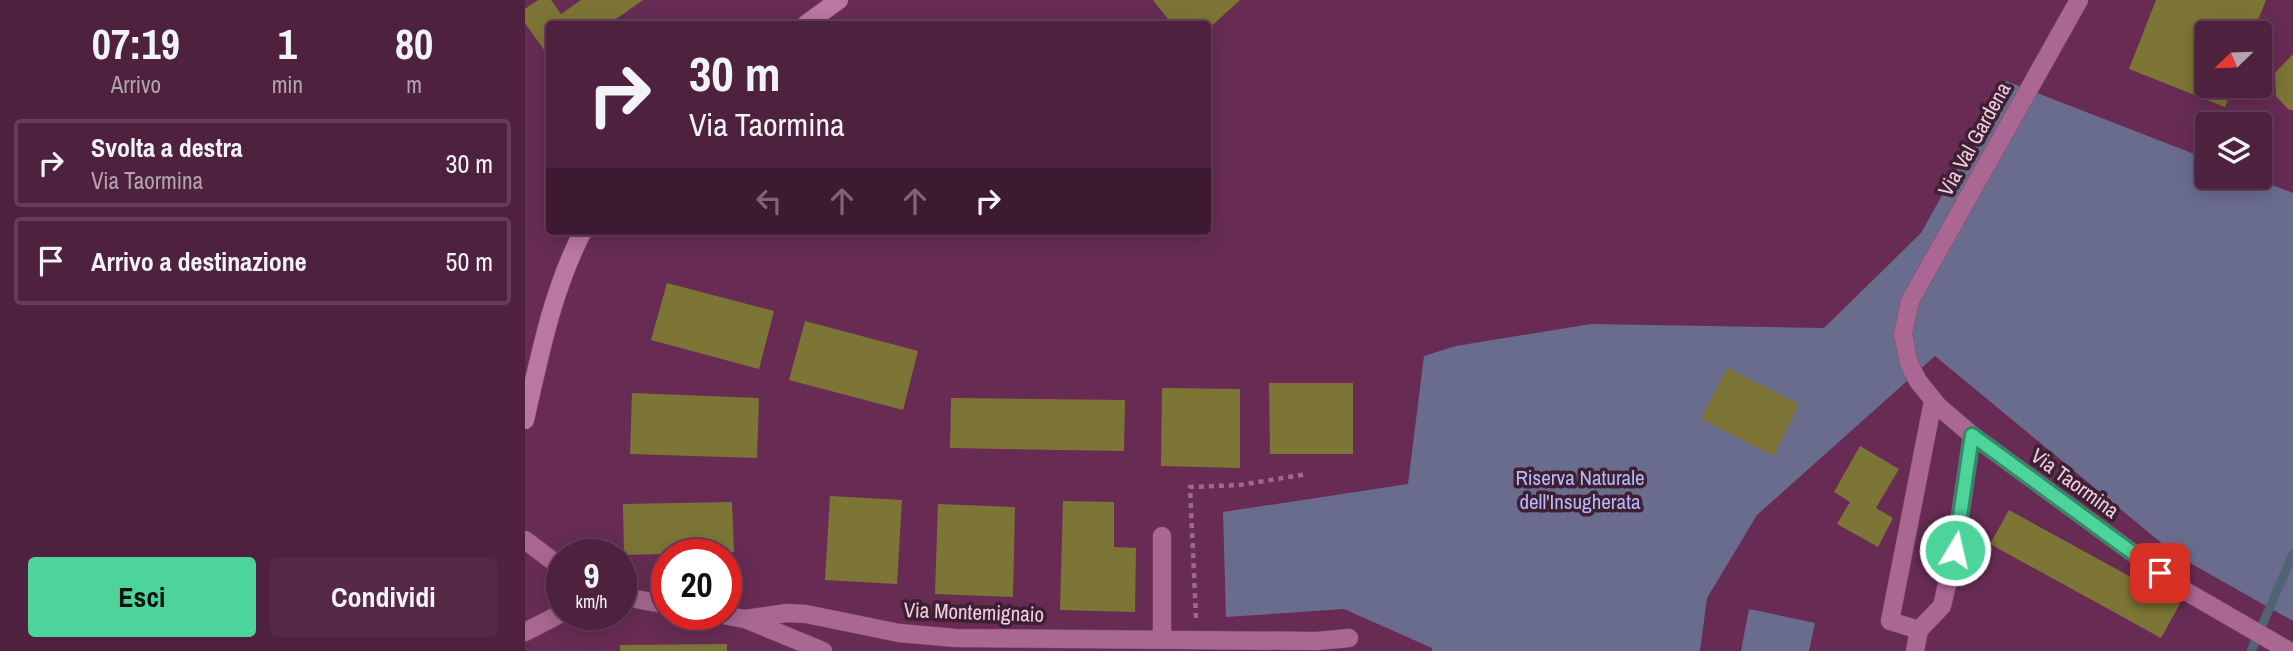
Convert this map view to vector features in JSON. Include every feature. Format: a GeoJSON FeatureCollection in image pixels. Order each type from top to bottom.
{"type":"FeatureCollection","features":[{"type":"Feature","properties":{"kind":"main road"},"geometry":{"type":"LineString","coordinates":[[810,21],[839,0]]}},
{"type":"Feature","properties":{"kind":"main road"},"geometry":{"type":"LineString","coordinates":[[525,420],[554,299],[581,235]]}},
{"type":"Feature","properties":{"kind":"street","name":"Via Val Gardena"},"geometry":{"type":"LineString","coordinates":[[1910,301],[2079,0]]}},
{"type":"Feature","properties":{"kind":"street","name":"Via Taormina"},"geometry":{"type":"LineString","coordinates":[[1910,301],[1904,344],[1909,364],[1933,401],[1972,435],[2182,589],[2282,647]]}},
{"type":"Feature","properties":{"kind":"street"},"geometry":{"type":"LineString","coordinates":[[1919,630],[1890,621],[1933,401]]}},
{"type":"Feature","properties":{"kind":"street"},"geometry":{"type":"LineString","coordinates":[[1915,651],[1919,630],[1943,606],[1955,550],[1972,435]]}},
{"type":"Feature","properties":{"kind":"street"},"geometry":{"type":"LineString","coordinates":[[1161,640],[1162,536]]}},
{"type":"Feature","properties":{"kind":"street"},"geometry":{"type":"LineString","coordinates":[[525,540],[546,556]]}},
{"type":"Feature","properties":{"kind":"street","name":"Via Montemignaio"},"geometry":{"type":"LineString","coordinates":[[745,619],[801,613],[888,631],[937,637],[1196,640],[1297,646],[1349,638]]}},
{"type":"Feature","properties":{"kind":"street","name":"Via Montemignaio"},"geometry":{"type":"LineString","coordinates":[[742,618],[823,651]]}},
{"type":"Feature","properties":{"kind":"street"},"geometry":{"type":"LineString","coordinates":[[525,632],[546,621]]}},
{"type":"Feature","properties":{"kind":"path"},"geometry":{"type":"LineString","coordinates":[[1196,640],[1190,487],[1240,485],[1307,474]]}},
{"type":"Feature","properties":{"kind":"green space","name":"Riserva Naturale dell'Insugherata"},"geometry":{"type":"Polygon","coordinates":[[[2006,81],[2195,154],[2195,189],[2272,189],[2272,185],[2293,193],[2293,621],[2176,555],[1935,356],[1757,515],[1707,598],[1700,651],[1432,651],[1432,648],[1344,609],[1226,617],[1223,512],[1408,484],[1424,356],[1456,346],[1591,324],[1824,328],[1921,233],[2006,81]]]}},
{"type":"Feature","properties":{"kind":"green space"},"geometry":{"type":"Polygon","coordinates":[[[1749,609],[1815,623],[1809,651],[1741,651],[1749,609]]]}},
{"type":"Feature","properties":{"kind":"building"},"geometry":{"type":"Polygon","coordinates":[[[538,0],[551,0],[561,14],[581,0],[643,0],[613,21],[546,21],[546,53],[525,23],[525,9],[538,0]]]}},
{"type":"Feature","properties":{"kind":"building"},"geometry":{"type":"Polygon","coordinates":[[[1153,0],[1240,0],[1211,26],[1211,21],[1170,21],[1153,0]]]}},
{"type":"Feature","properties":{"kind":"building"},"geometry":{"type":"Polygon","coordinates":[[[2156,0],[2266,0],[2258,21],[2195,21],[2195,95],[2129,69],[2156,0]]]}},
{"type":"Feature","properties":{"kind":"building"},"geometry":{"type":"Polygon","coordinates":[[[2293,54],[2293,110],[2289,110],[2276,96],[2275,73],[2293,54]]]}},
{"type":"Feature","properties":{"kind":"building"},"geometry":{"type":"Polygon","coordinates":[[[2202,98],[2228,98],[2225,107],[2202,98]]]}},
{"type":"Feature","properties":{"kind":"building"},"geometry":{"type":"Polygon","coordinates":[[[667,283],[774,311],[759,369],[651,340],[667,283]]]}},
{"type":"Feature","properties":{"kind":"building"},"geometry":{"type":"Polygon","coordinates":[[[805,321],[918,351],[903,410],[789,380],[805,321]]]}},
{"type":"Feature","properties":{"kind":"building"},"geometry":{"type":"Polygon","coordinates":[[[1727,368],[1799,404],[1774,456],[1701,419],[1727,368]]]}},
{"type":"Feature","properties":{"kind":"building"},"geometry":{"type":"Polygon","coordinates":[[[1269,383],[1353,383],[1353,454],[1270,454],[1269,383]]]}},
{"type":"Feature","properties":{"kind":"building"},"geometry":{"type":"Polygon","coordinates":[[[1162,388],[1240,389],[1240,468],[1161,466],[1162,388]]]}},
{"type":"Feature","properties":{"kind":"building"},"geometry":{"type":"Polygon","coordinates":[[[632,393],[759,398],[757,458],[630,454],[632,393]]]}},
{"type":"Feature","properties":{"kind":"building"},"geometry":{"type":"Polygon","coordinates":[[[951,398],[1125,400],[1124,451],[950,448],[951,398]]]}},
{"type":"Feature","properties":{"kind":"building"},"geometry":{"type":"Polygon","coordinates":[[[1860,446],[1899,469],[1876,508],[1893,518],[1878,547],[1837,524],[1850,502],[1834,492],[1860,446]]]}},
{"type":"Feature","properties":{"kind":"building"},"geometry":{"type":"Polygon","coordinates":[[[830,496],[902,500],[897,584],[825,580],[830,496]]]}},
{"type":"Feature","properties":{"kind":"building"},"geometry":{"type":"Polygon","coordinates":[[[1063,501],[1114,502],[1114,547],[1136,548],[1135,612],[1060,610],[1063,501]]]}},
{"type":"Feature","properties":{"kind":"building"},"geometry":{"type":"Polygon","coordinates":[[[732,502],[733,539],[651,539],[651,554],[637,555],[637,539],[624,539],[623,504],[732,502]]]}},
{"type":"Feature","properties":{"kind":"building"},"geometry":{"type":"Polygon","coordinates":[[[938,504],[1015,507],[1013,597],[935,594],[938,504]]]}},
{"type":"Feature","properties":{"kind":"building"},"geometry":{"type":"Polygon","coordinates":[[[2009,510],[2180,604],[2161,638],[1990,544],[2009,510]]]}},
{"type":"Feature","properties":{"kind":"building"},"geometry":{"type":"Polygon","coordinates":[[[727,644],[727,651],[620,651],[620,645],[727,644]]]}},
{"type":"Feature","properties":{"kind":"waterway"},"geometry":{"type":"LineString","coordinates":[[2251,651],[2293,554]]}},
{"type":"Feature","properties":{"kind":"route"},"geometry":{"type":"LineString","coordinates":[[1955,550],[1972,435],[2160,573]]}}]}
